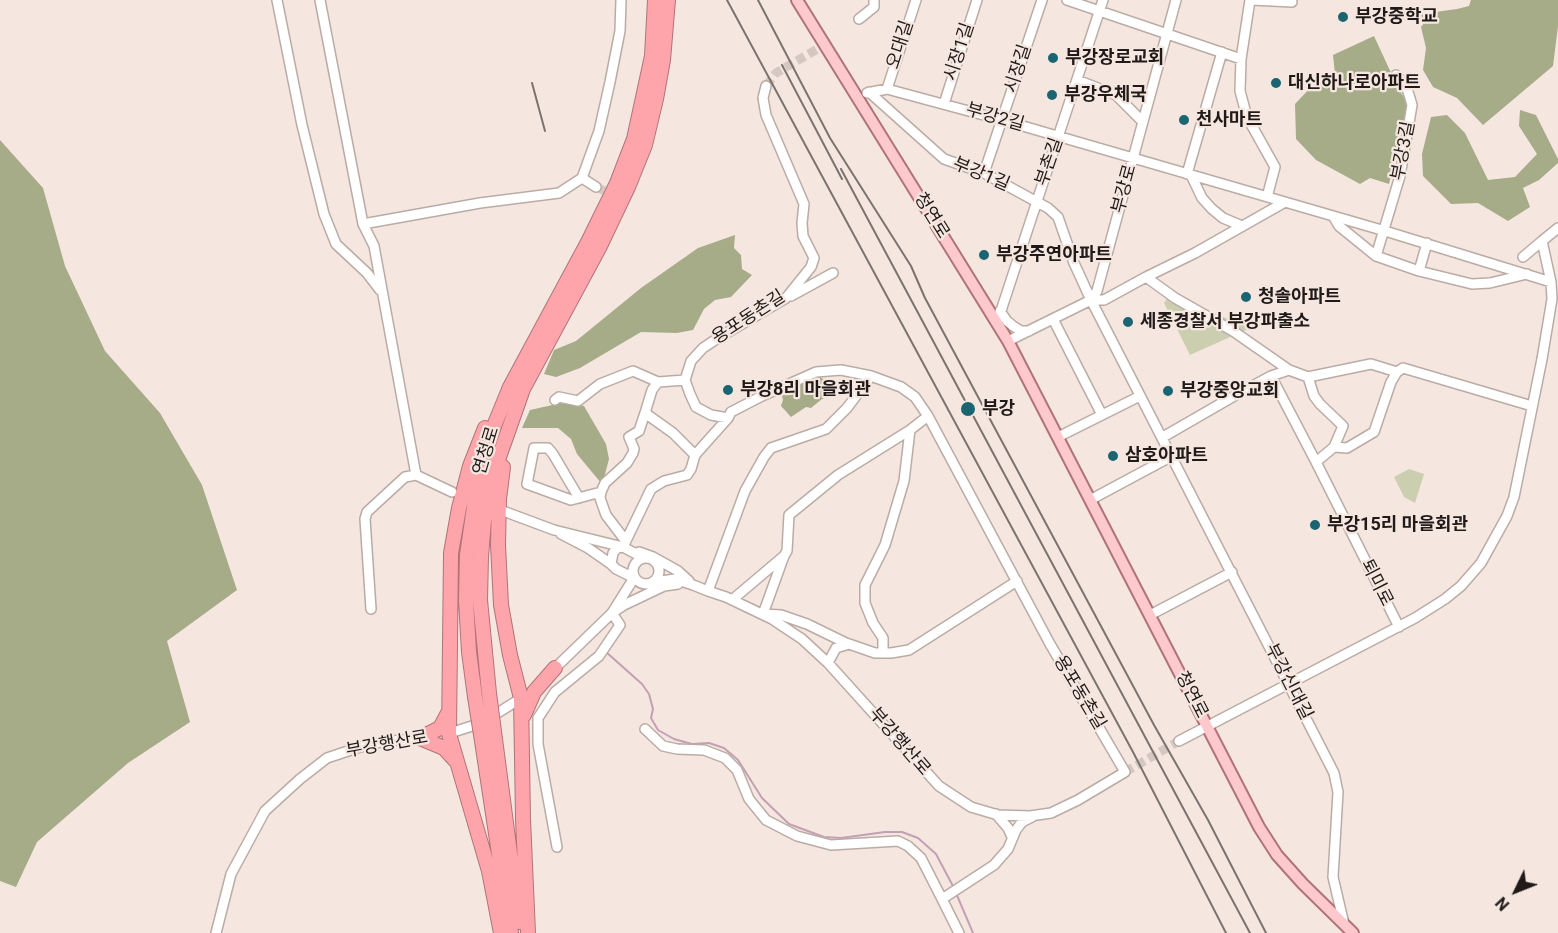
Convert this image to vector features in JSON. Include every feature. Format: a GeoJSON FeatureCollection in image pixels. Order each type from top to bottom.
{"type":"FeatureCollection","features":[{"type":"Feature","properties":{"kind":"highway","name":"연청로"},"geometry":{"type":"LineString","coordinates":[[521,933],[488,740],[475,697],[469,652],[466,601],[467,555],[471,519],[479,473],[494,426],[519,366],[588,242],[617,183],[629,150],[645,95],[652,56],[655,0]]}},
{"type":"Feature","properties":{"kind":"highway","name":"연청로"},"geometry":{"type":"LineString","coordinates":[[511,933],[488,740],[489,693],[480,600],[484,521],[492,477],[506,433],[534,366],[599,248],[645,145],[663,60],[668,0]]}},
{"type":"Feature","properties":{"kind":"highway"},"geometry":{"type":"LineString","coordinates":[[501,933],[489,871],[449,734],[451,553],[470,466],[487,422],[519,366]]}},
{"type":"Feature","properties":{"kind":"highway"},"geometry":{"type":"LineString","coordinates":[[528,933],[521,698],[501,605],[498,545],[502,469],[534,366]]}},
{"type":"Feature","properties":{"kind":"highway"},"geometry":{"type":"LineString","coordinates":[[513,666],[518,676],[532,681],[555,668]]}},
{"type":"Feature","properties":{"kind":"highway"},"geometry":{"type":"LineString","coordinates":[[521,726],[525,708],[534,692],[555,668]]}},
{"type":"Feature","properties":{"kind":"highway"},"geometry":{"type":"LineString","coordinates":[[420,738],[440,728],[450,709]]}},
{"type":"Feature","properties":{"kind":"highway"},"geometry":{"type":"LineString","coordinates":[[420,738],[444,748],[457,762]]}},
{"type":"Feature","properties":{"kind":"main road","name":"청연로"},"geometry":{"type":"LineString","coordinates":[[797,0],[1008,341],[1259,827],[1277,855],[1353,933]]}},
{"type":"Feature","properties":{"kind":"street"},"geometry":{"type":"LineString","coordinates":[[278,0],[302,125],[324,214],[336,244],[367,273],[382,293]]}},
{"type":"Feature","properties":{"kind":"street"},"geometry":{"type":"LineString","coordinates":[[320,0],[363,224],[374,246],[416,475]]}},
{"type":"Feature","properties":{"kind":"street"},"geometry":{"type":"LineString","coordinates":[[363,224],[480,203],[559,193],[582,178],[599,130],[608,92],[620,31],[621,0]]}},
{"type":"Feature","properties":{"kind":"street"},"geometry":{"type":"LineString","coordinates":[[859,19],[874,7],[874,0]]}},
{"type":"Feature","properties":{"kind":"street","name":"오대길"},"geometry":{"type":"LineString","coordinates":[[886,89],[916,0]]}},
{"type":"Feature","properties":{"kind":"street","name":"시장1길"},"geometry":{"type":"LineString","coordinates":[[944,104],[977,0]]}},
{"type":"Feature","properties":{"kind":"street","name":"시장길"},"geometry":{"type":"LineString","coordinates":[[984,173],[1042,0]]}},
{"type":"Feature","properties":{"kind":"street"},"geometry":{"type":"LineString","coordinates":[[1067,0],[1241,59]]}},
{"type":"Feature","properties":{"kind":"street","name":"부촌길"},"geometry":{"type":"LineString","coordinates":[[997,324],[1103,0]]}},
{"type":"Feature","properties":{"kind":"street","name":"부강로"},"geometry":{"type":"LineString","coordinates":[[1091,300],[1097,291],[1176,0]]}},
{"type":"Feature","properties":{"kind":"street"},"geometry":{"type":"LineString","coordinates":[[1267,197],[1275,167],[1243,107],[1240,91],[1241,59],[1251,0],[1292,2]]}},
{"type":"Feature","properties":{"kind":"street"},"geometry":{"type":"LineString","coordinates":[[1222,52],[1189,175],[1202,198],[1212,209],[1223,218],[1242,226]]}},
{"type":"Feature","properties":{"kind":"street","name":"부강3길"},"geometry":{"type":"LineString","coordinates":[[1376,256],[1400,176],[1412,105],[1406,85],[1396,75]]}},
{"type":"Feature","properties":{"kind":"street"},"geometry":{"type":"LineString","coordinates":[[1077,80],[1116,95],[1143,122]]}},
{"type":"Feature","properties":{"kind":"street","name":"용포동촌길"},"geometry":{"type":"LineString","coordinates":[[685,380],[691,360],[703,348],[786,298],[811,267],[814,258],[803,236],[804,204],[766,115],[763,98],[766,86]]}},
{"type":"Feature","properties":{"kind":"street","name":"부강2길"},"geometry":{"type":"LineString","coordinates":[[856,97],[886,89],[1133,158]]}},
{"type":"Feature","properties":{"kind":"street","name":"부강1길"},"geometry":{"type":"LineString","coordinates":[[869,92],[944,159],[984,173],[1048,208],[1058,217],[1091,300]]}},
{"type":"Feature","properties":{"kind":"street"},"geometry":{"type":"LineString","coordinates":[[1133,158],[1427,243],[1551,282]]}},
{"type":"Feature","properties":{"kind":"street"},"geometry":{"type":"LineString","coordinates":[[582,178],[596,187]]}},
{"type":"Feature","properties":{"kind":"street"},"geometry":{"type":"LineString","coordinates":[[1008,341],[1091,300],[1104,300],[1285,202]]}},
{"type":"Feature","properties":{"kind":"street"},"geometry":{"type":"LineString","coordinates":[[1333,216],[1339,226],[1376,256],[1419,271],[1472,284],[1490,284],[1527,274]]}},
{"type":"Feature","properties":{"kind":"street"},"geometry":{"type":"LineString","coordinates":[[1523,256],[1558,228]]}},
{"type":"Feature","properties":{"kind":"street"},"geometry":{"type":"LineString","coordinates":[[1179,741],[1288,682],[1399,627],[1445,600],[1481,563],[1495,541],[1514,496],[1533,406],[1552,299],[1551,282],[1542,242]]}},
{"type":"Feature","properties":{"kind":"street"},"geometry":{"type":"LineString","coordinates":[[1419,271],[1427,243]]}},
{"type":"Feature","properties":{"kind":"street"},"geometry":{"type":"LineString","coordinates":[[786,298],[833,273]]}},
{"type":"Feature","properties":{"kind":"street"},"geometry":{"type":"LineString","coordinates":[[1146,277],[1175,298],[1233,331],[1289,370],[1308,377],[1371,364],[1398,372]]}},
{"type":"Feature","properties":{"kind":"street","name":"부강신대길"},"geometry":{"type":"LineString","coordinates":[[1091,300],[1334,772],[1338,792],[1333,877],[1344,924]]}},
{"type":"Feature","properties":{"kind":"street"},"geometry":{"type":"LineString","coordinates":[[1000,311],[1013,326],[1021,331],[1029,331]]}},
{"type":"Feature","properties":{"kind":"street"},"geometry":{"type":"LineString","coordinates":[[1053,319],[1102,415]]}},
{"type":"Feature","properties":{"kind":"street"},"geometry":{"type":"LineString","coordinates":[[1334,447],[1347,448],[1374,432],[1391,382],[1403,368],[1533,406]]}},
{"type":"Feature","properties":{"kind":"street","name":"용포동촌길"},"geometry":{"type":"LineString","coordinates":[[624,543],[651,489],[664,481],[687,475],[695,455],[731,412],[816,372],[842,370],[871,376],[901,387],[909,392],[928,416],[1050,644],[1125,772]]}},
{"type":"Feature","properties":{"kind":"street"},"geometry":{"type":"LineString","coordinates":[[1162,437],[1271,376],[1289,370]]}},
{"type":"Feature","properties":{"kind":"street"},"geometry":{"type":"LineString","coordinates":[[555,400],[559,397],[578,401],[600,384],[633,371],[658,382],[685,380],[696,407],[711,415],[728,418]]}},
{"type":"Feature","properties":{"kind":"street"},"geometry":{"type":"LineString","coordinates":[[708,591],[746,491],[764,457],[771,448],[826,429],[847,408],[871,376]]}},
{"type":"Feature","properties":{"kind":"street"},"geometry":{"type":"LineString","coordinates":[[1271,376],[1316,462],[1334,447],[1343,426],[1314,396],[1308,377]]}},
{"type":"Feature","properties":{"kind":"street"},"geometry":{"type":"LineString","coordinates":[[658,382],[652,390],[639,431],[629,437],[634,449],[633,453],[627,463],[605,483],[600,498],[606,515],[624,543],[644,558],[693,585]]}},
{"type":"Feature","properties":{"kind":"street"},"geometry":{"type":"LineString","coordinates":[[1058,437],[1140,396]]}},
{"type":"Feature","properties":{"kind":"street"},"geometry":{"type":"LineString","coordinates":[[645,413],[673,432],[695,455]]}},
{"type":"Feature","properties":{"kind":"street"},"geometry":{"type":"LineString","coordinates":[[928,416],[910,430],[838,475],[789,515],[787,551],[763,614],[780,615],[807,624],[849,644],[875,652],[909,650],[1017,581]]}},
{"type":"Feature","properties":{"kind":"street"},"geometry":{"type":"LineString","coordinates":[[883,652],[883,638],[873,623],[865,603],[865,585],[885,545],[904,481],[910,430]]}},
{"type":"Feature","properties":{"kind":"street"},"geometry":{"type":"LineString","coordinates":[[579,498],[554,454],[548,448],[534,448],[527,484],[571,500],[579,498],[601,492]]}},
{"type":"Feature","properties":{"kind":"street"},"geometry":{"type":"LineString","coordinates":[[1090,500],[1172,456]]}},
{"type":"Feature","properties":{"kind":"street","name":"퇴미로"},"geometry":{"type":"LineString","coordinates":[[1316,462],[1399,627]]}},
{"type":"Feature","properties":{"kind":"street"},"geometry":{"type":"LineString","coordinates":[[371,609],[365,519],[372,505],[405,477],[416,475],[452,492]]}},
{"type":"Feature","properties":{"kind":"street"},"geometry":{"type":"LineString","coordinates":[[503,511],[554,530],[588,548],[620,572],[640,583],[675,579],[693,585]]}},
{"type":"Feature","properties":{"kind":"street"},"geometry":{"type":"LineString","coordinates":[[554,530],[624,543],[678,571],[693,585]]}},
{"type":"Feature","properties":{"kind":"street"},"geometry":{"type":"LineString","coordinates":[[611,564],[613,553],[624,543]]}},
{"type":"Feature","properties":{"kind":"street"},"geometry":{"type":"LineString","coordinates":[[732,600],[784,556]]}},
{"type":"Feature","properties":{"kind":"street","name":"부강행산로"},"geometry":{"type":"LineString","coordinates":[[216,933],[231,874],[265,811],[300,779],[327,758],[373,744],[449,734],[496,714],[521,698],[614,610],[634,578],[632,571],[634,564],[644,558]]}},
{"type":"Feature","properties":{"kind":"street"},"geometry":{"type":"LineString","coordinates":[[614,610],[651,583],[659,572],[657,564]]}},
{"type":"Feature","properties":{"kind":"street","name":"부강행산로"},"geometry":{"type":"LineString","coordinates":[[614,610],[626,585],[626,578],[620,572]]}},
{"type":"Feature","properties":{"kind":"street"},"geometry":{"type":"LineString","coordinates":[[1150,615],[1232,572]]}},
{"type":"Feature","properties":{"kind":"street"},"geometry":{"type":"LineString","coordinates":[[614,610],[664,586],[693,585]]}},
{"type":"Feature","properties":{"kind":"street","name":"부강행산로"},"geometry":{"type":"LineString","coordinates":[[693,585],[763,614],[802,639],[828,663],[939,786],[971,807],[996,814],[1035,816],[1051,813],[1125,772]]}},
{"type":"Feature","properties":{"kind":"street"},"geometry":{"type":"LineString","coordinates":[[557,847],[538,744],[538,718],[555,692],[599,656],[620,625],[614,610]]}},
{"type":"Feature","properties":{"kind":"street"},"geometry":{"type":"LineString","coordinates":[[828,663],[836,648],[849,644]]}},
{"type":"Feature","properties":{"kind":"street"},"geometry":{"type":"LineString","coordinates":[[645,729],[663,746],[704,750],[725,758],[737,770],[749,799],[766,820],[797,836],[831,845],[898,841],[908,846],[921,858],[944,898],[958,933]]}},
{"type":"Feature","properties":{"kind":"street"},"geometry":{"type":"LineString","coordinates":[[996,814],[1008,828],[1012,837]]}},
{"type":"Feature","properties":{"kind":"street"},"geometry":{"type":"LineString","coordinates":[[944,898],[994,865],[1008,849],[1012,837],[1022,822],[1035,816]]}},
{"type":"Feature","properties":{"kind":"green space"},"geometry":{"type":"Polygon","coordinates":[[[1471,0],[1558,0],[1558,26],[1553,66],[1483,125],[1457,98],[1433,87],[1423,70],[1426,48],[1421,27],[1424,23],[1421,14],[1469,6],[1471,0]]]}},
{"type":"Feature","properties":{"kind":"green space"},"geometry":{"type":"Polygon","coordinates":[[[1374,36],[1399,90],[1408,103],[1389,184],[1370,178],[1360,184],[1316,160],[1296,139],[1295,104],[1313,85],[1335,74],[1333,55],[1374,36]]]}},
{"type":"Feature","properties":{"kind":"green space"},"geometry":{"type":"Polygon","coordinates":[[[1520,110],[1536,115],[1558,159],[1558,163],[1539,180],[1523,188],[1530,207],[1508,221],[1478,203],[1451,204],[1423,176],[1422,154],[1431,117],[1447,115],[1465,133],[1488,180],[1515,177],[1537,154],[1519,126],[1520,110]]]}},
{"type":"Feature","properties":{"kind":"green space"},"geometry":{"type":"Polygon","coordinates":[[[0,140],[43,188],[65,266],[105,351],[160,413],[202,485],[237,590],[167,641],[190,722],[128,763],[37,842],[16,887],[0,881],[0,140]]]}},
{"type":"Feature","properties":{"kind":"green space"},"geometry":{"type":"Polygon","coordinates":[[[735,235],[734,248],[741,255],[742,269],[752,275],[731,297],[715,300],[704,309],[693,330],[677,333],[641,332],[580,368],[556,377],[544,374],[554,350],[576,341],[641,288],[698,248],[735,235]]]}},
{"type":"Feature","properties":{"kind":"green space"},"geometry":{"type":"Polygon","coordinates":[[[1168,297],[1245,325],[1248,329],[1190,355],[1164,303],[1168,297]]]}},
{"type":"Feature","properties":{"kind":"green space"},"geometry":{"type":"Polygon","coordinates":[[[816,374],[831,385],[835,394],[822,399],[811,408],[806,407],[791,417],[781,406],[783,400],[781,392],[816,374]]]}},
{"type":"Feature","properties":{"kind":"green space"},"geometry":{"type":"Polygon","coordinates":[[[566,402],[584,406],[606,444],[609,459],[601,483],[577,454],[571,439],[558,428],[522,428],[530,410],[566,402]]]}},
{"type":"Feature","properties":{"kind":"green space"},"geometry":{"type":"Polygon","coordinates":[[[1409,469],[1424,474],[1415,503],[1404,497],[1394,477],[1409,469]]]}},
{"type":"Feature","properties":{"kind":"waterway"},"geometry":{"type":"LineString","coordinates":[[606,652],[642,684],[649,694],[653,709],[651,718],[658,730],[674,739],[692,744],[709,743],[724,748],[738,760],[762,798],[789,824],[824,837],[841,838],[902,832],[918,838],[936,854],[954,888]]}},
{"type":"Feature","properties":{"kind":"waterway"},"geometry":{"type":"LineString","coordinates":[[956,893],[973,933]]}},
{"type":"Feature","properties":{"kind":"tunnel"},"geometry":{"type":"LineString","coordinates":[[766,86],[776,73],[824,45]]}},
{"type":"Feature","properties":{"kind":"tunnel"},"geometry":{"type":"LineString","coordinates":[[596,187],[629,202]]}},
{"type":"Feature","properties":{"kind":"tunnel"},"geometry":{"type":"LineString","coordinates":[[1125,772],[1179,741]]}},
{"type":"Feature","properties":{"kind":"railway"},"geometry":{"type":"LineString","coordinates":[[727,0],[1133,752],[1226,933]]}},
{"type":"Feature","properties":{"kind":"railway"},"geometry":{"type":"LineString","coordinates":[[758,0],[830,138],[911,266],[925,298],[1154,725],[1208,820],[1266,933]]}},
{"type":"Feature","properties":{"kind":"railway"},"geometry":{"type":"LineString","coordinates":[[782,65],[842,179]]}},
{"type":"Feature","properties":{"kind":"railway"},"geometry":{"type":"LineString","coordinates":[[532,83],[545,131]]}},
{"type":"Feature","properties":{"kind":"railway"},"geometry":{"type":"LineString","coordinates":[[841,169],[1250,933]]}},
{"type":"Feature","properties":{"kind":"place","name":"부강중학교"},"geometry":{"type":"Point","coordinates":[1343,17]}},
{"type":"Feature","properties":{"kind":"place","name":"부강장로교회"},"geometry":{"type":"Point","coordinates":[1053,58]}},
{"type":"Feature","properties":{"kind":"place","name":"대신하나로아파트"},"geometry":{"type":"Point","coordinates":[1276,83]}},
{"type":"Feature","properties":{"kind":"place","name":"부강우체국"},"geometry":{"type":"Point","coordinates":[1052,95]}},
{"type":"Feature","properties":{"kind":"place","name":"천사마트"},"geometry":{"type":"Point","coordinates":[1184,120]}},
{"type":"Feature","properties":{"kind":"place","name":"부강주연아파트"},"geometry":{"type":"Point","coordinates":[984,255]}},
{"type":"Feature","properties":{"kind":"place","name":"청솔아파트"},"geometry":{"type":"Point","coordinates":[1246,297]}},
{"type":"Feature","properties":{"kind":"place","name":"세종경찰서 부강파출소"},"geometry":{"type":"Point","coordinates":[1128,322]}},
{"type":"Feature","properties":{"kind":"place","name":"부강8리 마을회관"},"geometry":{"type":"Point","coordinates":[728,390]}},
{"type":"Feature","properties":{"kind":"place","name":"부강중앙교회"},"geometry":{"type":"Point","coordinates":[1168,391]}},
{"type":"Feature","properties":{"kind":"place","name":"부강"},"geometry":{"type":"Point","coordinates":[968,409]}},
{"type":"Feature","properties":{"kind":"place","name":"삼호아파트"},"geometry":{"type":"Point","coordinates":[1113,456]}},
{"type":"Feature","properties":{"kind":"place","name":"부강15리 마을회관"},"geometry":{"type":"Point","coordinates":[1315,525]}}]}
